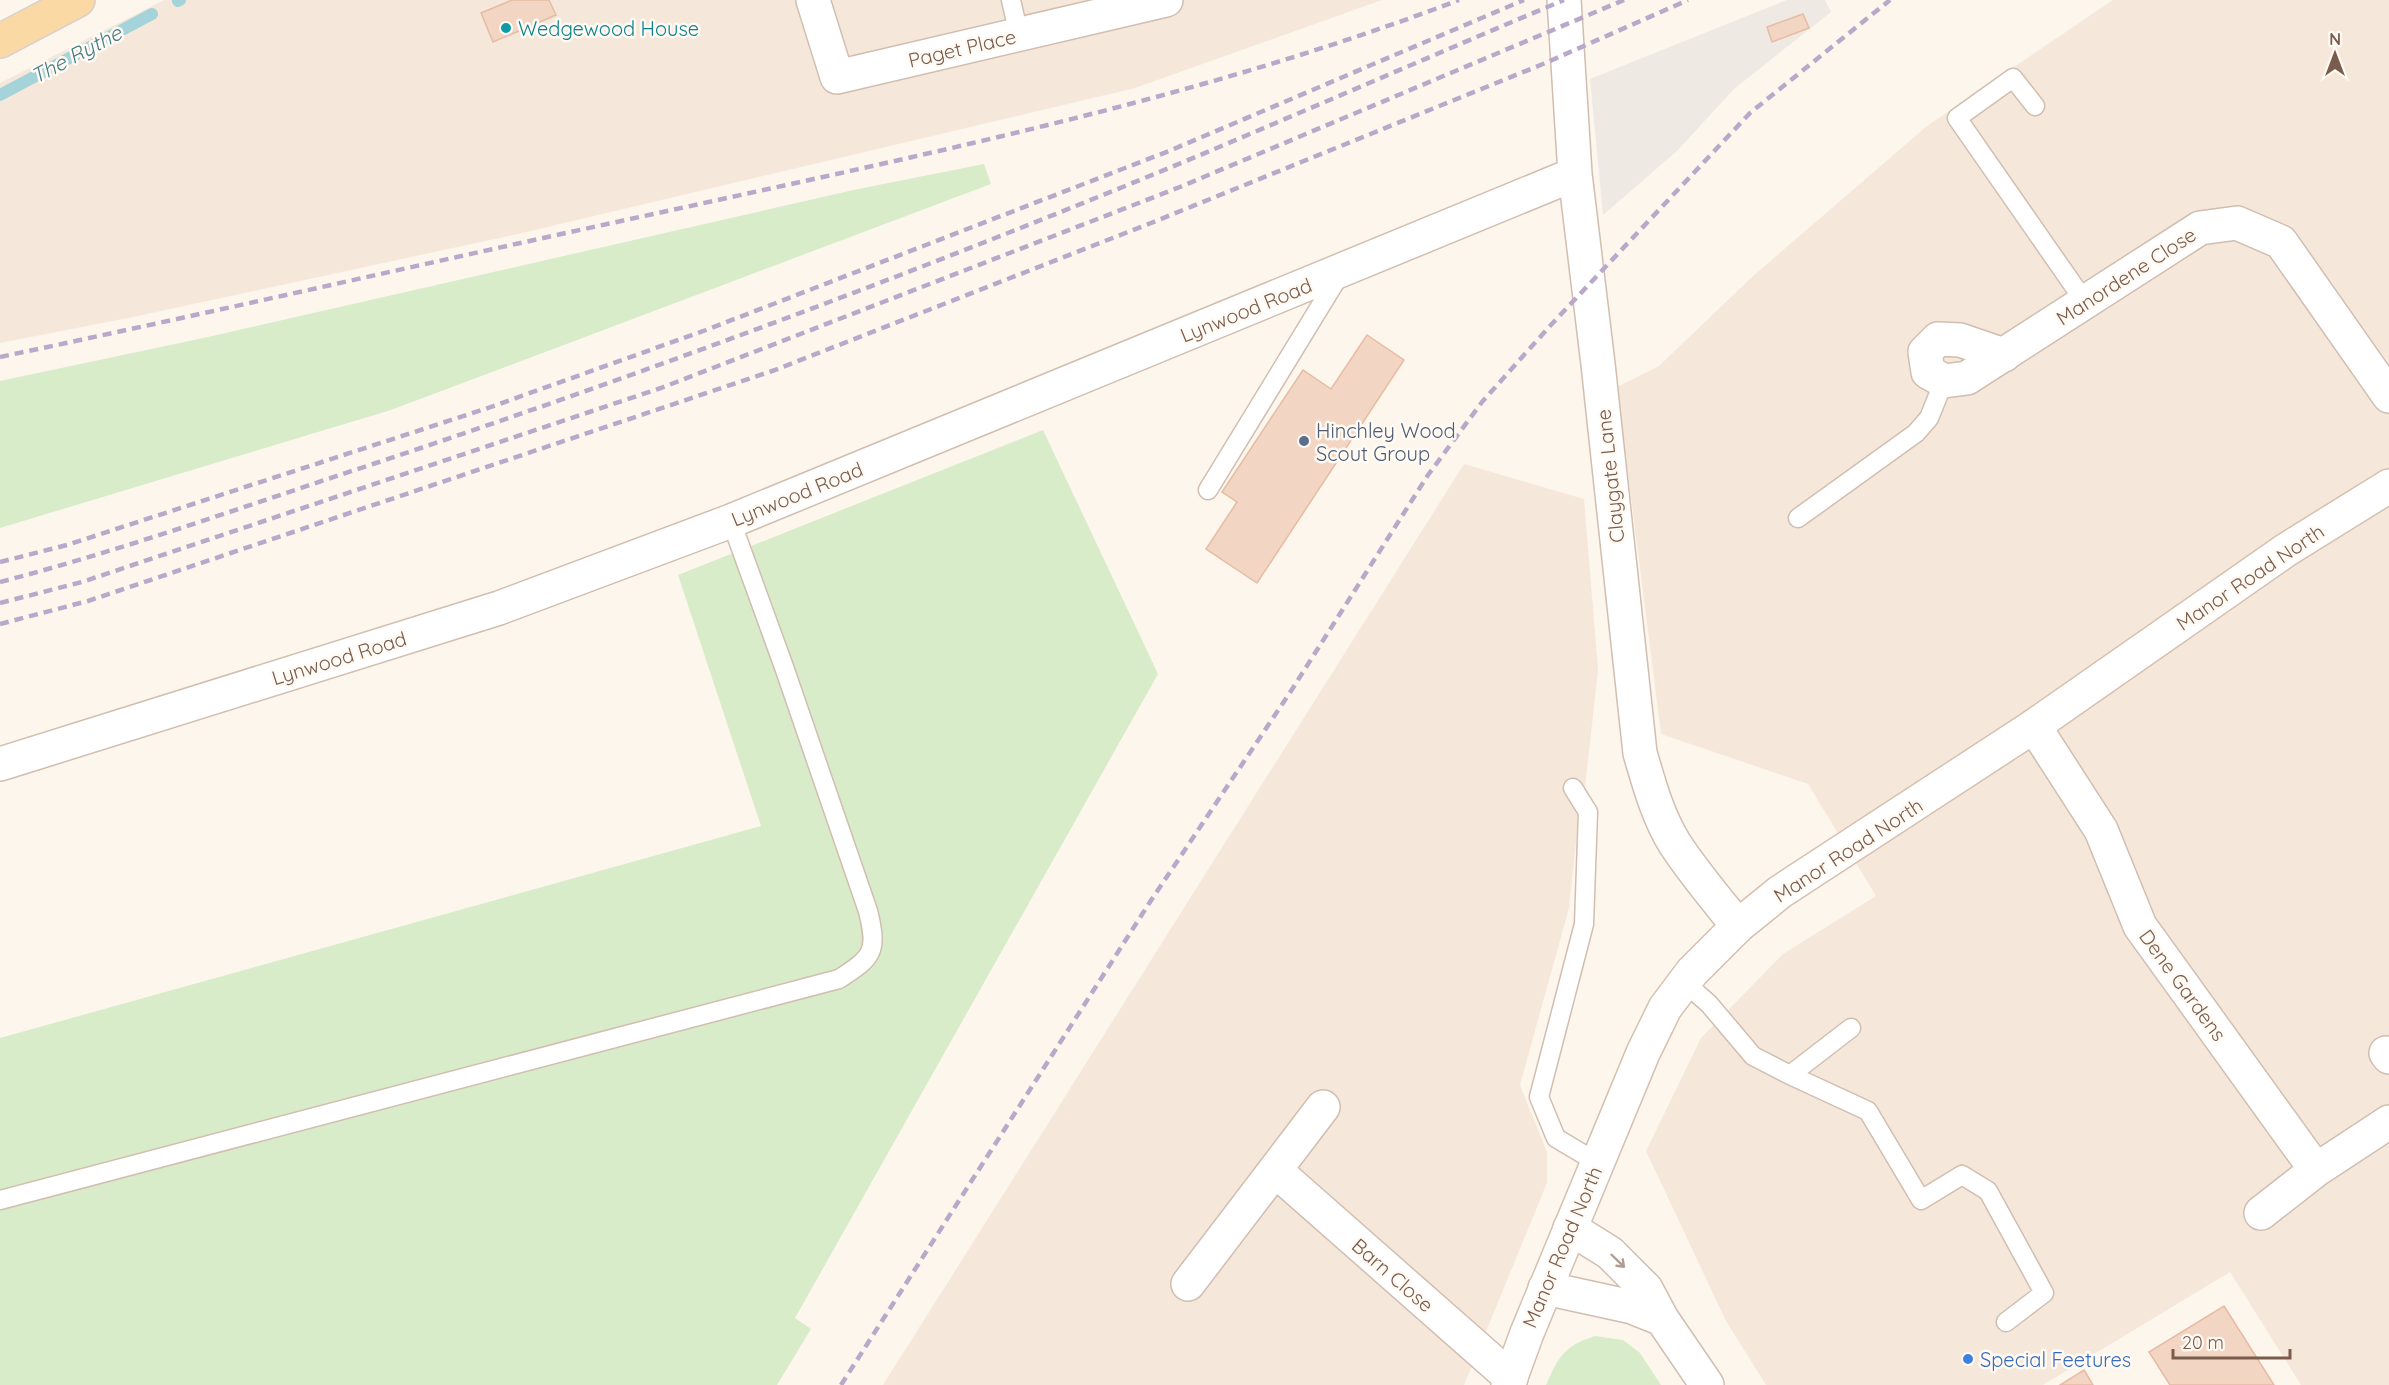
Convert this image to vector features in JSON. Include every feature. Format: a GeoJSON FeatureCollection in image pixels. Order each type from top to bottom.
{"type":"FeatureCollection","features":[{"type":"Feature","properties":{"kind":"main road"},"geometry":{"type":"LineString","coordinates":[[0,41],[78,0]]}},
{"type":"Feature","properties":{"kind":"street","name":"Paget Place"},"geometry":{"type":"LineString","coordinates":[[813,0],[837,78],[1166,0]]}},
{"type":"Feature","properties":{"kind":"street","name":"Claygate Lane"},"geometry":{"type":"LineString","coordinates":[[1564,0],[1575,174],[1640,753],[1650,792],[1674,842],[1738,926]]}},
{"type":"Feature","properties":{"kind":"street","name":"Lynwood Road"},"geometry":{"type":"LineString","coordinates":[[0,764],[499,608],[731,521],[1575,174]]}},
{"type":"Feature","properties":{"kind":"street","name":"Manordene Close"},"geometry":{"type":"LineString","coordinates":[[1944,381],[1967,378],[2200,228],[2237,223],[2281,242],[2389,396]]}},
{"type":"Feature","properties":{"kind":"street"},"geometry":{"type":"LineString","coordinates":[[1944,381],[1928,372],[1925,352],[1938,339],[1960,340],[2004,355]]}},
{"type":"Feature","properties":{"kind":"street","name":"Manor Road North"},"geometry":{"type":"LineString","coordinates":[[1510,1382],[1545,1288],[1643,1053],[1665,1008],[1684,982],[1738,926],[1780,892],[2034,726],[2286,550],[2389,486]]}},
{"type":"Feature","properties":{"kind":"street","name":"Dene Gardens"},"geometry":{"type":"LineString","coordinates":[[2034,726],[2101,830],[2140,926],[2316,1170]]}},
{"type":"Feature","properties":{"kind":"street"},"geometry":{"type":"LineString","coordinates":[[1188,1284],[1323,1107]]}},
{"type":"Feature","properties":{"kind":"street"},"geometry":{"type":"LineString","coordinates":[[2262,1213],[2316,1170],[2389,1122]]}},
{"type":"Feature","properties":{"kind":"street","name":"Barn Close"},"geometry":{"type":"LineString","coordinates":[[1276,1171],[1510,1382]]}},
{"type":"Feature","properties":{"kind":"street"},"geometry":{"type":"LineString","coordinates":[[1570,1228],[1610,1253],[1646,1289],[1662,1319],[1707,1385]]}},
{"type":"Feature","properties":{"kind":"street"},"geometry":{"type":"LineString","coordinates":[[1545,1288],[1632,1307],[1662,1319]]}},
{"type":"Feature","properties":{"kind":"lane"},"geometry":{"type":"LineString","coordinates":[[1011,0],[1019,34]]}},
{"type":"Feature","properties":{"kind":"lane"},"geometry":{"type":"LineString","coordinates":[[2035,106],[2013,78],[1957,118],[2085,302]]}},
{"type":"Feature","properties":{"kind":"lane"},"geometry":{"type":"LineString","coordinates":[[1208,490],[1342,270]]}},
{"type":"Feature","properties":{"kind":"lane"},"geometry":{"type":"LineString","coordinates":[[1798,518],[1916,433],[1929,418],[1944,381]]}},
{"type":"Feature","properties":{"kind":"lane"},"geometry":{"type":"LineString","coordinates":[[0,1200],[839,979],[867,961],[874,937],[868,911],[731,521]]}},
{"type":"Feature","properties":{"kind":"lane"},"geometry":{"type":"LineString","coordinates":[[1574,788],[1588,812],[1584,924],[1539,1097],[1556,1138],[1598,1163]]}},
{"type":"Feature","properties":{"kind":"lane"},"geometry":{"type":"LineString","coordinates":[[1684,982],[1709,1004],[1753,1056],[1868,1111],[1921,1200],[1962,1175],[1988,1191],[2044,1293],[2006,1322]]}},
{"type":"Feature","properties":{"kind":"lane"},"geometry":{"type":"LineString","coordinates":[[1790,1075],[1851,1028]]}},
{"type":"Feature","properties":{"kind":"shaded area"},"geometry":{"type":"Polygon","coordinates":[[[164,0],[1382,0],[1135,88],[518,234],[133,317],[0,343],[0,83],[164,0]]]}},
{"type":"Feature","properties":{"kind":"shaded area"},"geometry":{"type":"Polygon","coordinates":[[[1787,0],[1825,0],[1831,12],[1734,89],[1677,151],[1603,215],[1590,79],[1787,0]]]}},
{"type":"Feature","properties":{"kind":"shaded area"},"geometry":{"type":"Polygon","coordinates":[[[2113,0],[2389,0],[2389,1385],[2301,1385],[2230,1272],[2043,1385],[1766,1385],[1726,1321],[1646,1151],[1701,1038],[1783,954],[1876,896],[1808,784],[1661,734],[1617,387],[1659,366],[1752,277],[1927,126],[2113,0]]]}},
{"type":"Feature","properties":{"kind":"shaded area"},"geometry":{"type":"Polygon","coordinates":[[[1464,464],[1584,499],[1598,670],[1569,908],[1520,1085],[1547,1152],[1547,1183],[1464,1385],[883,1385],[1464,464]]]}},
{"type":"Feature","properties":{"kind":"green space"},"geometry":{"type":"Polygon","coordinates":[[[984,164],[991,184],[391,410],[0,528],[0,381],[208,337],[858,189],[984,164]]]}},
{"type":"Feature","properties":{"kind":"green space"},"geometry":{"type":"Polygon","coordinates":[[[1043,430],[1158,674],[795,1318],[811,1329],[777,1385],[0,1385],[0,1038],[761,826],[678,575],[1043,430]]]}},
{"type":"Feature","properties":{"kind":"green space"},"geometry":{"type":"Polygon","coordinates":[[[1595,1336],[1623,1340],[1640,1353],[1661,1385],[1546,1385],[1559,1359],[1569,1348],[1595,1336]]]}},
{"type":"Feature","properties":{"kind":"building","name":"Wedgewood House"},"geometry":{"type":"Polygon","coordinates":[[[512,0],[549,0],[556,15],[493,42],[481,13],[512,0]]]}},
{"type":"Feature","properties":{"kind":"building"},"geometry":{"type":"Polygon","coordinates":[[[1803,14],[1809,28],[1772,42],[1767,27],[1803,14]]]}},
{"type":"Feature","properties":{"kind":"building","name":"Hinchley Wood Scout Group"},"geometry":{"type":"Polygon","coordinates":[[[1367,335],[1404,360],[1257,583],[1206,549],[1237,502],[1222,492],[1303,370],[1331,389],[1367,335]]]}},
{"type":"Feature","properties":{"kind":"building"},"geometry":{"type":"Polygon","coordinates":[[[2224,1306],[2274,1385],[2170,1385],[2149,1352],[2224,1306]]]}},
{"type":"Feature","properties":{"kind":"building"},"geometry":{"type":"Polygon","coordinates":[[[2084,1370],[2093,1385],[2060,1385],[2084,1370]]]}},
{"type":"Feature","properties":{"kind":"waterway","name":"The Rythe"},"geometry":{"type":"LineString","coordinates":[[0,95],[152,14]]}},
{"type":"Feature","properties":{"kind":"railway"},"geometry":{"type":"LineString","coordinates":[[0,357],[871,166],[1069,120],[1266,66],[1459,0]]}},
{"type":"Feature","properties":{"kind":"railway"},"geometry":{"type":"LineString","coordinates":[[0,562],[67,545],[488,408],[706,330],[1169,151],[1524,0]]}},
{"type":"Feature","properties":{"kind":"railway"},"geometry":{"type":"LineString","coordinates":[[0,582],[142,541],[376,463],[580,393],[784,319],[1086,202],[1564,0]]}},
{"type":"Feature","properties":{"kind":"railway"},"geometry":{"type":"LineString","coordinates":[[0,603],[82,582],[661,388],[1180,187],[1624,0]]}},
{"type":"Feature","properties":{"kind":"railway"},"geometry":{"type":"LineString","coordinates":[[0,624],[88,601],[775,370],[1151,223],[1543,64],[1688,0]]}},
{"type":"Feature","properties":{"kind":"railway"},"geometry":{"type":"LineString","coordinates":[[841,1385],[1150,902],[1291,691],[1428,475],[1482,402],[1549,327],[1750,113],[1890,0]]}},
{"type":"Feature","properties":{"kind":"place","name":"Wedgewood House"},"geometry":{"type":"Point","coordinates":[506,28]}},
{"type":"Feature","properties":{"kind":"place","name":"Hinchley Wood Scout Group"},"geometry":{"type":"Point","coordinates":[1304,441]}},
{"type":"Feature","properties":{"kind":"place","name":"Special Feetures"},"geometry":{"type":"Point","coordinates":[1968,1359]}}]}
